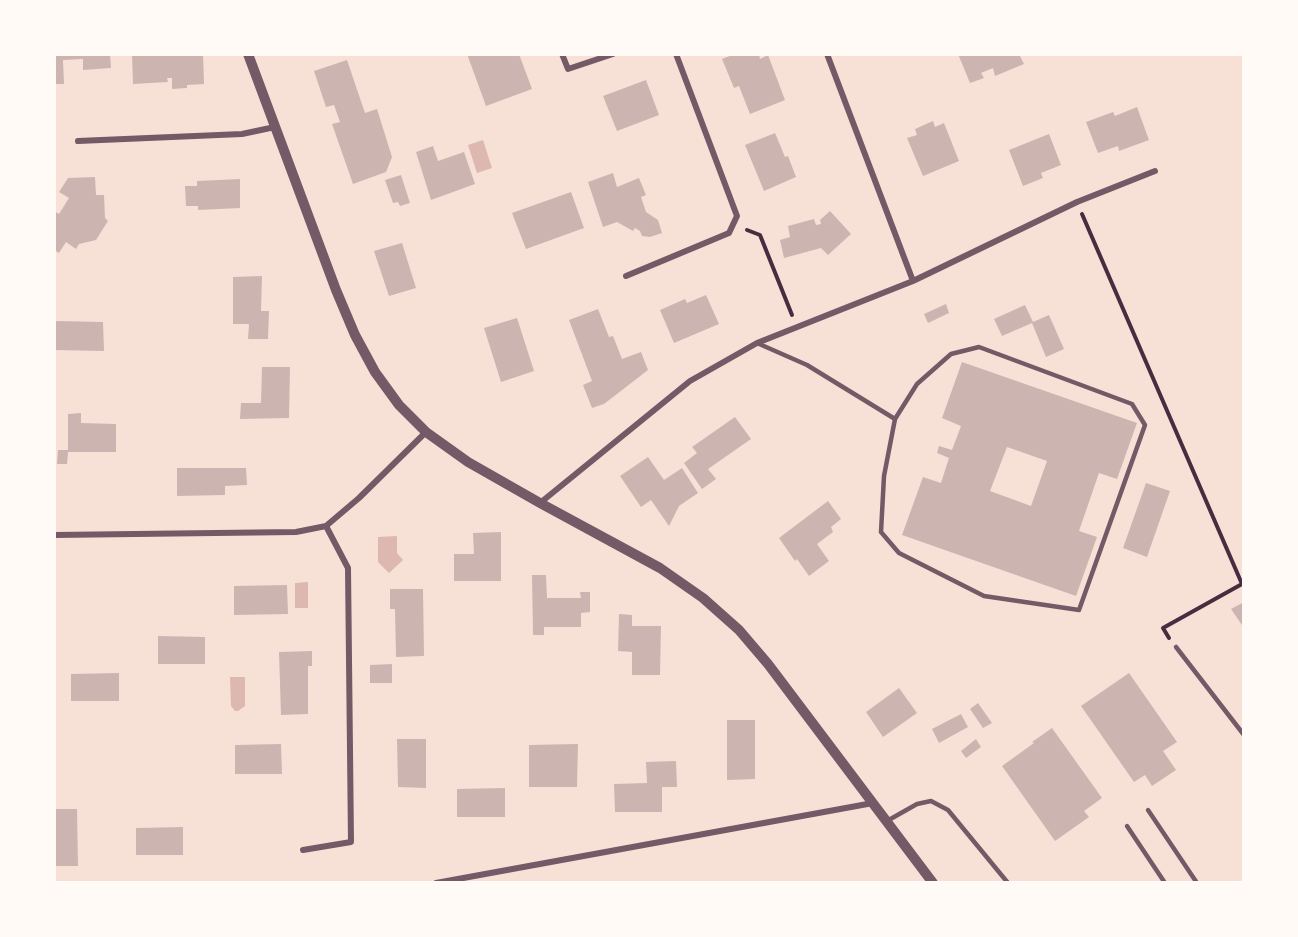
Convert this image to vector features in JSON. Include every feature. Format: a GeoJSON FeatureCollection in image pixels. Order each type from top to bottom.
{"type":"FeatureCollection","features":[{"type":"Feature","properties":{"kind":"street"},"geometry":{"type":"LineString","coordinates":[[248,54],[355,335],[375,372],[399,405],[426,432],[468,462],[660,568],[703,598],[739,630],[768,664],[933,883]]}},
{"type":"Feature","properties":{"kind":"street"},"geometry":{"type":"LineString","coordinates":[[562,54],[568,69],[613,54]]}},
{"type":"Feature","properties":{"kind":"street"},"geometry":{"type":"LineString","coordinates":[[626,276],[729,233],[737,216],[676,54]]}},
{"type":"Feature","properties":{"kind":"street"},"geometry":{"type":"LineString","coordinates":[[827,54],[913,281]]}},
{"type":"Feature","properties":{"kind":"street"},"geometry":{"type":"LineString","coordinates":[[78,141],[242,134],[275,127]]}},
{"type":"Feature","properties":{"kind":"street"},"geometry":{"type":"LineString","coordinates":[[540,503],[690,381],[757,343],[913,281],[1077,202],[1155,171]]}},
{"type":"Feature","properties":{"kind":"street"},"geometry":{"type":"LineString","coordinates":[[54,535],[296,532],[326,526],[359,498],[426,432]]}},
{"type":"Feature","properties":{"kind":"street"},"geometry":{"type":"LineString","coordinates":[[303,850],[351,842],[348,568],[326,526]]}},
{"type":"Feature","properties":{"kind":"street"},"geometry":{"type":"LineString","coordinates":[[436,883],[873,803]]}},
{"type":"Feature","properties":{"kind":"lane"},"geometry":{"type":"LineString","coordinates":[[757,343],[807,365],[895,419]]}},
{"type":"Feature","properties":{"kind":"lane"},"geometry":{"type":"LineString","coordinates":[[979,347],[1131,404],[1145,425],[1079,610],[984,596],[899,553],[881,532],[884,476],[895,419],[917,384],[951,354],[979,347]]}},
{"type":"Feature","properties":{"kind":"lane"},"geometry":{"type":"LineString","coordinates":[[1176,647],[1244,735]]}},
{"type":"Feature","properties":{"kind":"lane"},"geometry":{"type":"LineString","coordinates":[[887,821],[917,804],[931,801],[948,810],[1008,883]]}},
{"type":"Feature","properties":{"kind":"lane"},"geometry":{"type":"LineString","coordinates":[[1148,810],[1197,883]]}},
{"type":"Feature","properties":{"kind":"lane"},"geometry":{"type":"LineString","coordinates":[[1127,826],[1166,883]]}},
{"type":"Feature","properties":{"kind":"path"},"geometry":{"type":"LineString","coordinates":[[1077,202],[1242,585],[1163,628],[1176,647]]}},
{"type":"Feature","properties":{"kind":"path"},"geometry":{"type":"LineString","coordinates":[[733,224],[760,235],[797,327]]}},
{"type":"Feature","properties":{"kind":"shaded area"},"geometry":{"type":"Polygon","coordinates":[[[483,140],[492,168],[477,173],[468,145],[483,140]]]}},
{"type":"Feature","properties":{"kind":"shaded area"},"geometry":{"type":"Polygon","coordinates":[[[397,536],[397,553],[403,560],[389,573],[378,562],[378,537],[397,536]]]}},
{"type":"Feature","properties":{"kind":"shaded area"},"geometry":{"type":"Polygon","coordinates":[[[308,582],[308,608],[295,608],[295,583],[308,582]]]}},
{"type":"Feature","properties":{"kind":"shaded area"},"geometry":{"type":"Polygon","coordinates":[[[230,677],[245,677],[245,706],[238,711],[231,706],[230,677]]]}},
{"type":"Feature","properties":{"kind":"building"},"geometry":{"type":"Polygon","coordinates":[[[54,54],[110,54],[111,68],[83,70],[83,59],[63,60],[64,84],[54,84],[54,54]]]}},
{"type":"Feature","properties":{"kind":"building"},"geometry":{"type":"Polygon","coordinates":[[[132,54],[203,54],[204,84],[172,89],[172,78],[167,78],[168,82],[133,84],[132,54]]]}},
{"type":"Feature","properties":{"kind":"building"},"geometry":{"type":"Polygon","coordinates":[[[467,54],[519,54],[532,89],[486,106],[467,54]]]}},
{"type":"Feature","properties":{"kind":"building"},"geometry":{"type":"Polygon","coordinates":[[[735,54],[759,54],[760,59],[768,55],[785,100],[750,114],[739,86],[734,88],[722,59],[735,54]]]}},
{"type":"Feature","properties":{"kind":"building"},"geometry":{"type":"Polygon","coordinates":[[[958,54],[1019,54],[1024,64],[995,76],[993,68],[981,73],[984,78],[970,83],[958,54]]]}},
{"type":"Feature","properties":{"kind":"building"},"geometry":{"type":"Polygon","coordinates":[[[347,60],[365,113],[377,109],[392,157],[386,172],[353,184],[332,124],[340,122],[334,105],[326,107],[314,71],[347,60]]]}},
{"type":"Feature","properties":{"kind":"building"},"geometry":{"type":"Polygon","coordinates":[[[646,80],[659,115],[617,131],[603,96],[646,80]]]}},
{"type":"Feature","properties":{"kind":"building"},"geometry":{"type":"Polygon","coordinates":[[[1137,107],[1149,140],[1119,151],[1118,146],[1098,153],[1086,122],[1113,112],[1115,116],[1137,107]]]}},
{"type":"Feature","properties":{"kind":"building"},"geometry":{"type":"Polygon","coordinates":[[[933,121],[935,127],[944,123],[959,161],[923,176],[907,138],[917,135],[915,129],[933,121]]]}},
{"type":"Feature","properties":{"kind":"building"},"geometry":{"type":"Polygon","coordinates":[[[775,133],[785,157],[788,156],[796,177],[764,191],[745,145],[775,133]]]}},
{"type":"Feature","properties":{"kind":"building"},"geometry":{"type":"Polygon","coordinates":[[[1049,134],[1061,165],[1041,173],[1043,178],[1023,186],[1009,150],[1049,134]]]}},
{"type":"Feature","properties":{"kind":"building"},"geometry":{"type":"Polygon","coordinates":[[[433,146],[438,161],[464,152],[475,184],[431,200],[416,152],[433,146]]]}},
{"type":"Feature","properties":{"kind":"building"},"geometry":{"type":"Polygon","coordinates":[[[613,173],[617,187],[639,178],[646,195],[641,197],[646,212],[658,220],[662,233],[650,237],[642,236],[635,228],[633,231],[617,222],[603,227],[588,182],[613,173]]]}},
{"type":"Feature","properties":{"kind":"building"},"geometry":{"type":"Polygon","coordinates":[[[401,175],[410,203],[400,206],[398,202],[393,203],[385,180],[401,175]]]}},
{"type":"Feature","properties":{"kind":"building"},"geometry":{"type":"Polygon","coordinates":[[[95,177],[96,195],[104,195],[105,218],[108,221],[96,240],[79,244],[76,249],[66,242],[59,253],[54,250],[54,211],[59,214],[69,198],[59,192],[68,178],[95,177]]]}},
{"type":"Feature","properties":{"kind":"building"},"geometry":{"type":"Polygon","coordinates":[[[240,179],[240,208],[198,210],[198,206],[186,206],[185,186],[197,186],[197,181],[240,179]]]}},
{"type":"Feature","properties":{"kind":"building"},"geometry":{"type":"Polygon","coordinates":[[[571,192],[584,228],[526,249],[512,213],[571,192]]]}},
{"type":"Feature","properties":{"kind":"building"},"geometry":{"type":"Polygon","coordinates":[[[830,211],[851,234],[828,255],[821,248],[784,258],[780,240],[790,237],[788,226],[814,219],[816,225],[821,224],[820,220],[830,211]]]}},
{"type":"Feature","properties":{"kind":"building"},"geometry":{"type":"Polygon","coordinates":[[[402,243],[416,288],[389,296],[374,251],[402,243]]]}},
{"type":"Feature","properties":{"kind":"building"},"geometry":{"type":"Polygon","coordinates":[[[262,276],[261,311],[269,311],[268,339],[248,339],[249,324],[233,324],[233,277],[262,276]]]}},
{"type":"Feature","properties":{"kind":"building"},"geometry":{"type":"Polygon","coordinates":[[[706,295],[719,324],[674,343],[660,310],[685,299],[687,303],[706,295]]]}},
{"type":"Feature","properties":{"kind":"building"},"geometry":{"type":"Polygon","coordinates":[[[946,304],[949,313],[928,323],[924,314],[946,304]]]}},
{"type":"Feature","properties":{"kind":"building"},"geometry":{"type":"Polygon","coordinates":[[[1025,305],[1033,322],[1049,315],[1064,349],[1046,357],[1032,323],[1002,336],[994,319],[1025,305]]]}},
{"type":"Feature","properties":{"kind":"building"},"geometry":{"type":"Polygon","coordinates":[[[598,309],[609,337],[613,336],[622,359],[641,352],[648,370],[604,404],[592,408],[583,385],[592,381],[569,320],[598,309]]]}},
{"type":"Feature","properties":{"kind":"building"},"geometry":{"type":"Polygon","coordinates":[[[517,318],[534,371],[501,382],[484,328],[517,318]]]}},
{"type":"Feature","properties":{"kind":"building"},"geometry":{"type":"Polygon","coordinates":[[[54,321],[103,322],[104,351],[54,350],[54,321]]]}},
{"type":"Feature","properties":{"kind":"building"},"geometry":{"type":"Polygon","coordinates":[[[962,362],[1137,423],[1117,479],[1099,473],[1079,531],[1097,537],[1076,596],[902,535],[923,477],[941,483],[949,458],[937,453],[939,446],[952,450],[961,426],[942,418],[962,362]],[[1007,447],[990,491],[1031,506],[1047,461],[1007,447]]]}},
{"type":"Feature","properties":{"kind":"building"},"geometry":{"type":"Polygon","coordinates":[[[262,367],[290,367],[289,418],[240,419],[241,403],[261,403],[262,367]]]}},
{"type":"Feature","properties":{"kind":"building"},"geometry":{"type":"Polygon","coordinates":[[[81,413],[81,423],[116,424],[116,452],[68,452],[67,464],[57,464],[58,450],[68,450],[68,414],[81,413]]]}},
{"type":"Feature","properties":{"kind":"building"},"geometry":{"type":"Polygon","coordinates":[[[735,417],[751,439],[708,469],[716,479],[702,489],[684,463],[697,453],[692,447],[735,417]]]}},
{"type":"Feature","properties":{"kind":"building"},"geometry":{"type":"Polygon","coordinates":[[[648,457],[664,480],[682,468],[698,493],[679,506],[669,526],[651,500],[641,507],[620,476],[648,457]]]}},
{"type":"Feature","properties":{"kind":"building"},"geometry":{"type":"Polygon","coordinates":[[[177,468],[246,468],[247,485],[225,486],[225,495],[177,496],[177,468]]]}},
{"type":"Feature","properties":{"kind":"building"},"geometry":{"type":"Polygon","coordinates":[[[1146,483],[1170,491],[1147,557],[1123,548],[1146,483]]]}},
{"type":"Feature","properties":{"kind":"building"},"geometry":{"type":"Polygon","coordinates":[[[828,501],[841,519],[831,527],[833,532],[817,544],[829,561],[809,576],[779,538],[828,501]]]}},
{"type":"Feature","properties":{"kind":"building"},"geometry":{"type":"Polygon","coordinates":[[[501,532],[501,581],[454,581],[454,554],[474,554],[473,533],[501,532]]]}},
{"type":"Feature","properties":{"kind":"building"},"geometry":{"type":"Polygon","coordinates":[[[532,575],[546,575],[547,598],[581,598],[580,592],[590,592],[590,612],[581,613],[581,627],[544,627],[544,635],[533,635],[532,575]]]}},
{"type":"Feature","properties":{"kind":"building"},"geometry":{"type":"Polygon","coordinates":[[[287,585],[288,614],[234,615],[234,586],[287,585]]]}},
{"type":"Feature","properties":{"kind":"building"},"geometry":{"type":"Polygon","coordinates":[[[390,589],[423,589],[424,656],[396,657],[395,609],[390,609],[390,589]]]}},
{"type":"Feature","properties":{"kind":"building"},"geometry":{"type":"Polygon","coordinates":[[[1244,602],[1244,628],[1231,609],[1244,602]]]}},
{"type":"Feature","properties":{"kind":"building"},"geometry":{"type":"Polygon","coordinates":[[[619,614],[632,615],[632,626],[661,626],[660,675],[632,675],[632,652],[618,651],[619,614]]]}},
{"type":"Feature","properties":{"kind":"building"},"geometry":{"type":"Polygon","coordinates":[[[158,636],[205,637],[205,664],[158,664],[158,636]]]}},
{"type":"Feature","properties":{"kind":"building"},"geometry":{"type":"Polygon","coordinates":[[[312,651],[312,666],[308,666],[308,714],[281,715],[279,652],[312,651]]]}},
{"type":"Feature","properties":{"kind":"building"},"geometry":{"type":"Polygon","coordinates":[[[392,664],[392,683],[370,683],[370,665],[392,664]]]}},
{"type":"Feature","properties":{"kind":"building"},"geometry":{"type":"Polygon","coordinates":[[[119,673],[119,701],[71,701],[71,674],[119,673]]]}},
{"type":"Feature","properties":{"kind":"building"},"geometry":{"type":"Polygon","coordinates":[[[1129,673],[1177,742],[1163,751],[1176,770],[1152,786],[1145,775],[1134,782],[1081,706],[1129,673]]]}},
{"type":"Feature","properties":{"kind":"building"},"geometry":{"type":"Polygon","coordinates":[[[899,688],[917,713],[883,737],[866,712],[899,688]]]}},
{"type":"Feature","properties":{"kind":"building"},"geometry":{"type":"Polygon","coordinates":[[[978,703],[992,723],[983,728],[970,709],[978,703]]]}},
{"type":"Feature","properties":{"kind":"building"},"geometry":{"type":"Polygon","coordinates":[[[961,714],[968,727],[939,743],[932,729],[961,714]]]}},
{"type":"Feature","properties":{"kind":"building"},"geometry":{"type":"Polygon","coordinates":[[[727,720],[755,720],[755,779],[727,780],[727,720]]]}},
{"type":"Feature","properties":{"kind":"building"},"geometry":{"type":"Polygon","coordinates":[[[1052,728],[1102,798],[1084,811],[1089,817],[1055,841],[1002,766],[1052,728]]]}},
{"type":"Feature","properties":{"kind":"building"},"geometry":{"type":"Polygon","coordinates":[[[397,739],[426,739],[426,788],[398,787],[397,739]]]}},
{"type":"Feature","properties":{"kind":"building"},"geometry":{"type":"Polygon","coordinates":[[[976,739],[981,747],[966,758],[961,751],[976,739]]]}},
{"type":"Feature","properties":{"kind":"building"},"geometry":{"type":"Polygon","coordinates":[[[281,744],[282,774],[235,774],[235,745],[281,744]]]}},
{"type":"Feature","properties":{"kind":"building"},"geometry":{"type":"Polygon","coordinates":[[[578,744],[577,787],[529,787],[529,745],[578,744]]]}},
{"type":"Feature","properties":{"kind":"building"},"geometry":{"type":"Polygon","coordinates":[[[676,761],[677,787],[662,787],[662,812],[615,812],[614,784],[647,783],[646,762],[676,761]]]}},
{"type":"Feature","properties":{"kind":"building"},"geometry":{"type":"Polygon","coordinates":[[[505,788],[505,817],[457,817],[457,789],[505,788]]]}},
{"type":"Feature","properties":{"kind":"building"},"geometry":{"type":"Polygon","coordinates":[[[54,809],[77,809],[78,866],[54,866],[54,809]]]}},
{"type":"Feature","properties":{"kind":"building"},"geometry":{"type":"Polygon","coordinates":[[[183,827],[183,855],[136,855],[136,828],[183,827]]]}}]}
